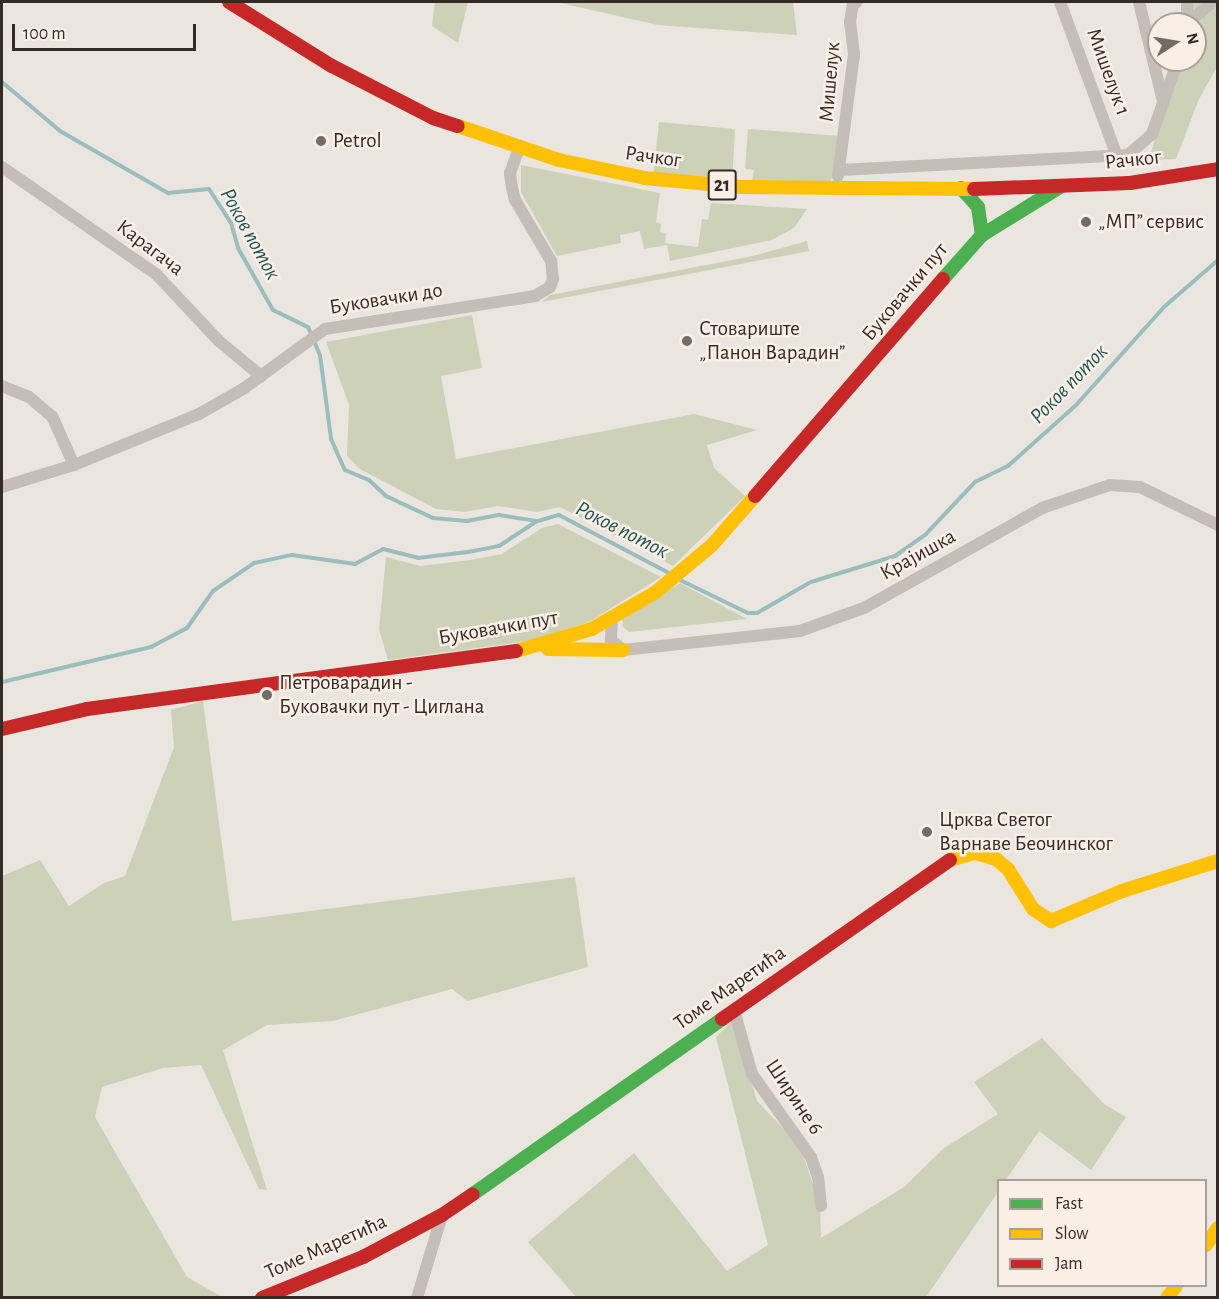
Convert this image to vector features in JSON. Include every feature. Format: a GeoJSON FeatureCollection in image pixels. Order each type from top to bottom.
{"type":"FeatureCollection","features":[{"type":"Feature","properties":{"kind":"street","name":"Рачког"},"geometry":{"type":"LineString","coordinates":[[229,2],[303,50],[396,100],[519,148],[645,178],[741,187],[1061,187],[1148,181],[1218,169]]}},
{"type":"Feature","properties":{"kind":"street","name":"Мишелук"},"geometry":{"type":"LineString","coordinates":[[835,187],[840,170],[854,54],[850,22],[853,4],[857,2]]}},
{"type":"Feature","properties":{"kind":"street","name":"Мишелук 1"},"geometry":{"type":"LineString","coordinates":[[1060,2],[1117,156]]}},
{"type":"Feature","properties":{"kind":"street"},"geometry":{"type":"LineString","coordinates":[[1139,2],[1163,102]]}},
{"type":"Feature","properties":{"kind":"street"},"geometry":{"type":"LineString","coordinates":[[1200,12],[1212,2]]}},
{"type":"Feature","properties":{"kind":"street"},"geometry":{"type":"LineString","coordinates":[[840,170],[1128,155],[1146,143],[1174,72]]}},
{"type":"Feature","properties":{"kind":"street","name":"Буковачки до"},"geometry":{"type":"LineString","coordinates":[[2,487],[74,465],[199,414],[261,376],[305,339],[325,329],[535,296],[550,287],[553,279],[551,261],[515,200],[512,188],[510,172],[519,148]]}},
{"type":"Feature","properties":{"kind":"street","name":"Карагача"},"geometry":{"type":"LineString","coordinates":[[2,167],[162,278],[219,341],[261,376]]}},
{"type":"Feature","properties":{"kind":"street","name":"Буковачки пут"},"geometry":{"type":"LineString","coordinates":[[2,729],[87,709],[529,649],[572,637],[612,618],[675,577],[738,519],[982,235],[1061,187]]}},
{"type":"Feature","properties":{"kind":"street"},"geometry":{"type":"LineString","coordinates":[[961,188],[978,207],[982,235]]}},
{"type":"Feature","properties":{"kind":"street"},"geometry":{"type":"LineString","coordinates":[[2,386],[29,397],[52,416],[74,465]]}},
{"type":"Feature","properties":{"kind":"street","name":"Крајишка"},"geometry":{"type":"LineString","coordinates":[[623,650],[777,635],[822,625],[864,608],[1042,508],[1096,487],[1140,488],[1218,525]]}},
{"type":"Feature","properties":{"kind":"street"},"geometry":{"type":"LineString","coordinates":[[612,618],[611,640],[623,650]]}},
{"type":"Feature","properties":{"kind":"street"},"geometry":{"type":"LineString","coordinates":[[529,649],[623,650]]}},
{"type":"Feature","properties":{"kind":"street","name":"Томе Маретића"},"geometry":{"type":"LineString","coordinates":[[262,1298],[363,1257],[442,1215],[938,867],[960,856],[979,853],[996,859],[1008,869],[1033,909],[1051,921],[1122,891],[1218,861]]}},
{"type":"Feature","properties":{"kind":"street","name":"Ширине 6"},"geometry":{"type":"LineString","coordinates":[[734,1010],[752,1074],[811,1157],[818,1177],[821,1206]]}},
{"type":"Feature","properties":{"kind":"street"},"geometry":{"type":"LineString","coordinates":[[417,1298],[442,1215]]}},
{"type":"Feature","properties":{"kind":"street"},"geometry":{"type":"LineString","coordinates":[[1207,1244],[1218,1228]]}},
{"type":"Feature","properties":{"kind":"green space"},"geometry":{"type":"Polygon","coordinates":[[[435,2],[468,2],[458,43],[432,26],[435,2]]]}},
{"type":"Feature","properties":{"kind":"green space"},"geometry":{"type":"Polygon","coordinates":[[[556,2],[793,2],[797,35],[658,25],[556,2]]]}},
{"type":"Feature","properties":{"kind":"green space"},"geometry":{"type":"Polygon","coordinates":[[[1186,2],[1217,2],[1217,67],[1199,99],[1176,159],[1149,160],[1174,72],[1207,72],[1207,12],[1190,12],[1186,2]]]}},
{"type":"Feature","properties":{"kind":"green space"},"geometry":{"type":"Polygon","coordinates":[[[659,122],[735,129],[732,184],[653,176],[659,122]]]}},
{"type":"Feature","properties":{"kind":"green space"},"geometry":{"type":"Polygon","coordinates":[[[748,129],[842,136],[835,172],[826,189],[752,181],[754,170],[745,169],[748,129]]]}},
{"type":"Feature","properties":{"kind":"green space"},"geometry":{"type":"Polygon","coordinates":[[[521,165],[660,193],[656,222],[661,224],[660,232],[666,233],[665,243],[698,247],[702,219],[708,220],[711,203],[807,209],[794,228],[772,240],[670,261],[667,245],[644,249],[640,231],[620,235],[621,243],[557,256],[521,192],[521,165]]]}},
{"type":"Feature","properties":{"kind":"green space"},"geometry":{"type":"Polygon","coordinates":[[[807,241],[809,251],[542,302],[550,295],[753,256],[807,241]]]}},
{"type":"Feature","properties":{"kind":"green space"},"geometry":{"type":"Polygon","coordinates":[[[472,315],[482,368],[441,376],[456,459],[694,414],[757,430],[707,445],[714,468],[745,496],[673,566],[560,507],[537,512],[498,506],[465,512],[436,509],[360,469],[347,456],[349,405],[326,342],[472,315]]]}},
{"type":"Feature","properties":{"kind":"green space"},"geometry":{"type":"Polygon","coordinates":[[[558,524],[661,577],[589,622],[528,641],[388,660],[379,629],[386,557],[420,566],[502,554],[542,528],[558,524]]]}},
{"type":"Feature","properties":{"kind":"green space"},"geometry":{"type":"Polygon","coordinates":[[[680,583],[747,619],[629,632],[623,627],[622,620],[680,583]]]}},
{"type":"Feature","properties":{"kind":"green space"},"geometry":{"type":"Polygon","coordinates":[[[203,701],[232,921],[575,877],[588,967],[467,1001],[452,989],[333,1021],[267,1025],[223,1050],[267,1190],[259,1189],[201,1065],[163,1068],[102,1087],[95,1117],[187,1277],[222,1297],[2,1298],[2,876],[40,860],[69,906],[104,883],[125,876],[174,747],[171,710],[203,701]]]}},
{"type":"Feature","properties":{"kind":"green space"},"geometry":{"type":"Polygon","coordinates":[[[733,1020],[757,1101],[800,1146],[820,1205],[821,1238],[904,1187],[944,1148],[998,1114],[974,1082],[1042,1038],[1104,1104],[1126,1117],[1091,1170],[1039,1131],[1007,1179],[997,1179],[997,1193],[926,1297],[576,1297],[528,1242],[634,1153],[727,1271],[768,1245],[716,1037],[733,1020]]]}},
{"type":"Feature","properties":{"kind":"waterway","name":"Роков поток"},"geometry":{"type":"LineString","coordinates":[[2,82],[60,131],[168,193],[209,189],[231,223],[238,248],[273,310],[308,327],[320,355],[331,439],[345,470],[369,480],[386,496],[433,518],[467,521],[499,515],[538,521],[559,515],[671,574]]}},
{"type":"Feature","properties":{"kind":"waterway","name":"Роков поток"},"geometry":{"type":"LineString","coordinates":[[680,580],[748,613],[757,613],[811,582],[895,556],[926,534],[975,482],[1008,466],[1077,404],[1164,307],[1218,260]]}},
{"type":"Feature","properties":{"kind":"waterway"},"geometry":{"type":"LineString","coordinates":[[2,682],[151,647],[187,628],[213,591],[254,563],[292,555],[355,564],[383,549],[418,558],[468,552],[499,546],[537,521]]}},
{"type":"Feature","properties":{"kind":"traffic: fast"},"geometry":{"type":"LineString","coordinates":[[943,279],[982,235],[1060,187]]}},
{"type":"Feature","properties":{"kind":"traffic: fast"},"geometry":{"type":"LineString","coordinates":[[961,188],[978,207],[982,235]]}},
{"type":"Feature","properties":{"kind":"traffic: fast"},"geometry":{"type":"LineString","coordinates":[[473,1194],[722,1019]]}},
{"type":"Feature","properties":{"kind":"traffic: slow"},"geometry":{"type":"LineString","coordinates":[[458,126],[559,160],[645,178],[741,187],[974,189]]}},
{"type":"Feature","properties":{"kind":"traffic: slow"},"geometry":{"type":"LineString","coordinates":[[516,651],[592,629],[656,592],[712,545],[755,496]]}},
{"type":"Feature","properties":{"kind":"traffic: slow"},"geometry":{"type":"LineString","coordinates":[[548,649],[623,650]]}},
{"type":"Feature","properties":{"kind":"traffic: slow"},"geometry":{"type":"LineString","coordinates":[[950,860],[975,853],[996,859],[1008,869],[1033,909],[1051,921],[1122,891],[1218,861]]}},
{"type":"Feature","properties":{"kind":"traffic: slow"},"geometry":{"type":"LineString","coordinates":[[1207,1244],[1218,1228]]}},
{"type":"Feature","properties":{"kind":"traffic: slow"},"geometry":{"type":"LineString","coordinates":[[1167,1298],[1175,1287]]}},
{"type":"Feature","properties":{"kind":"traffic: jam"},"geometry":{"type":"LineString","coordinates":[[229,2],[332,66],[433,118],[458,126]]}},
{"type":"Feature","properties":{"kind":"traffic: jam"},"geometry":{"type":"LineString","coordinates":[[974,189],[1130,183],[1218,169]]}},
{"type":"Feature","properties":{"kind":"traffic: jam"},"geometry":{"type":"LineString","coordinates":[[755,496],[943,279]]}},
{"type":"Feature","properties":{"kind":"traffic: jam"},"geometry":{"type":"LineString","coordinates":[[2,729],[87,709],[516,651]]}},
{"type":"Feature","properties":{"kind":"traffic: jam"},"geometry":{"type":"LineString","coordinates":[[722,1019],[950,860]]}},
{"type":"Feature","properties":{"kind":"traffic: jam"},"geometry":{"type":"LineString","coordinates":[[262,1298],[363,1257],[442,1215],[473,1194]]}},
{"type":"Feature","properties":{"kind":"place","name":"Petrol"},"geometry":{"type":"Point","coordinates":[321,141]}},
{"type":"Feature","properties":{"kind":"place","name":"„МП” сервис"},"geometry":{"type":"Point","coordinates":[1086,222]}},
{"type":"Feature","properties":{"kind":"place","name":"Стовариште „Панон Варадин”"},"geometry":{"type":"Point","coordinates":[687,341]}},
{"type":"Feature","properties":{"kind":"place","name":"Петроварадин - Буковачки пут - Циглана"},"geometry":{"type":"Point","coordinates":[267,695]}},
{"type":"Feature","properties":{"kind":"place","name":"Црква Светог Варнаве Беочинског"},"geometry":{"type":"Point","coordinates":[927,832]}}]}
